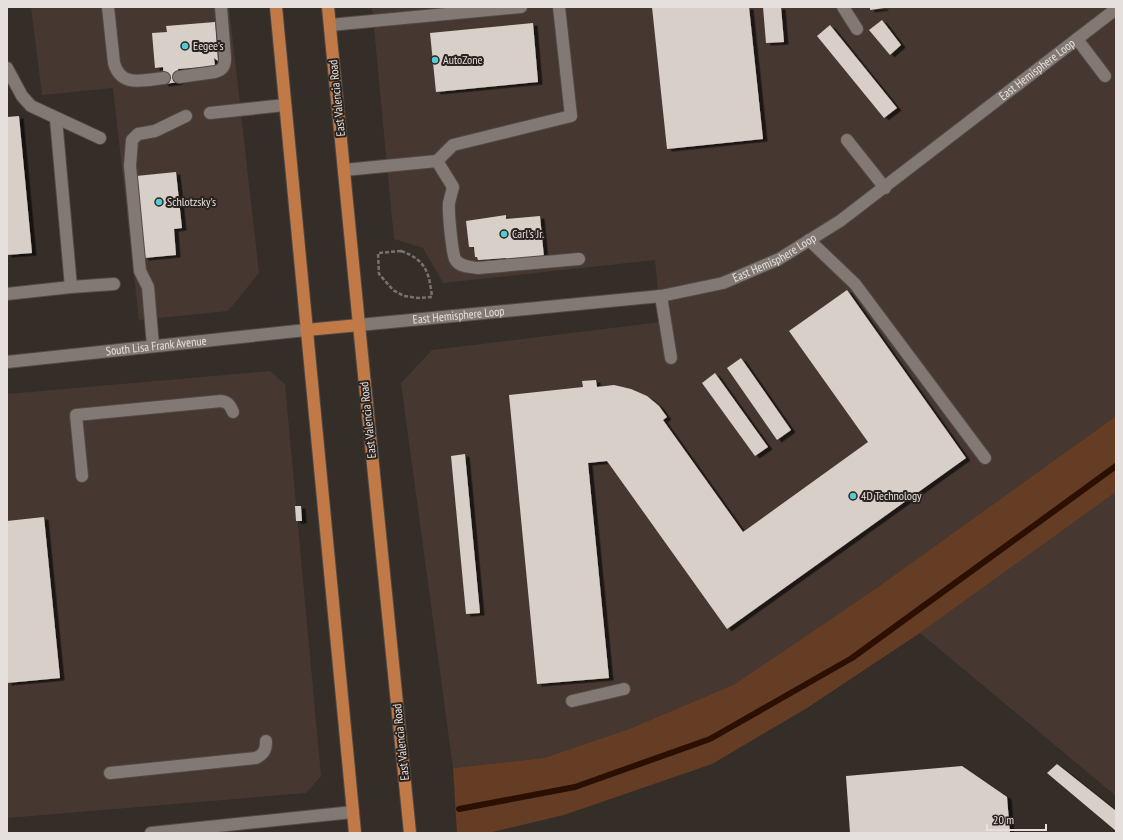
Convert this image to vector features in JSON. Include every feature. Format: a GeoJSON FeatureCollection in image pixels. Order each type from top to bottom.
{"type":"FeatureCollection","features":[{"type":"Feature","properties":{"kind":"main road"},"geometry":{"type":"LineString","coordinates":[[276,7],[355,833]]}},
{"type":"Feature","properties":{"kind":"main road","name":"East Valencia Road"},"geometry":{"type":"LineString","coordinates":[[328,7],[410,833]]}},
{"type":"Feature","properties":{"kind":"main road"},"geometry":{"type":"LineString","coordinates":[[306,330],[359,325]]}},
{"type":"Feature","properties":{"kind":"street"},"geometry":{"type":"LineString","coordinates":[[108,7],[114,63],[116,71],[120,77],[135,81],[164,78]]}},
{"type":"Feature","properties":{"kind":"street"},"geometry":{"type":"LineString","coordinates":[[179,76],[215,72],[220,71],[223,68],[225,58],[221,7]]}},
{"type":"Feature","properties":{"kind":"street"},"geometry":{"type":"LineString","coordinates":[[330,25],[521,7]]}},
{"type":"Feature","properties":{"kind":"street"},"geometry":{"type":"LineString","coordinates":[[344,170],[437,161],[453,145],[571,116],[560,7]]}},
{"type":"Feature","properties":{"kind":"street"},"geometry":{"type":"LineString","coordinates":[[843,7],[857,29]]}},
{"type":"Feature","properties":{"kind":"street","name":"East Hemisphere Loop"},"geometry":{"type":"LineString","coordinates":[[359,325],[661,296],[723,283],[779,259],[840,221],[885,188],[1116,9]]}},
{"type":"Feature","properties":{"kind":"street"},"geometry":{"type":"LineString","coordinates":[[1077,39],[1105,76]]}},
{"type":"Feature","properties":{"kind":"street"},"geometry":{"type":"LineString","coordinates":[[7,68],[22,96],[31,106],[100,138]]}},
{"type":"Feature","properties":{"kind":"street"},"geometry":{"type":"LineString","coordinates":[[210,113],[285,106]]}},
{"type":"Feature","properties":{"kind":"street"},"geometry":{"type":"LineString","coordinates":[[153,346],[148,287],[140,271],[139,263],[130,166],[132,140],[138,134],[155,131],[186,116]]}},
{"type":"Feature","properties":{"kind":"street"},"geometry":{"type":"LineString","coordinates":[[56,118],[71,287]]}},
{"type":"Feature","properties":{"kind":"street"},"geometry":{"type":"LineString","coordinates":[[847,140],[885,188]]}},
{"type":"Feature","properties":{"kind":"street"},"geometry":{"type":"LineString","coordinates":[[437,161],[453,187],[449,203],[452,246],[455,259],[461,265],[478,268],[579,259]]}},
{"type":"Feature","properties":{"kind":"street"},"geometry":{"type":"LineString","coordinates":[[809,240],[855,284],[985,458]]}},
{"type":"Feature","properties":{"kind":"street"},"geometry":{"type":"LineString","coordinates":[[7,294],[114,284]]}},
{"type":"Feature","properties":{"kind":"street"},"geometry":{"type":"LineString","coordinates":[[661,296],[670,358]]}},
{"type":"Feature","properties":{"kind":"street","name":"South Lisa Frank Avenue"},"geometry":{"type":"LineString","coordinates":[[7,362],[306,330]]}},
{"type":"Feature","properties":{"kind":"street"},"geometry":{"type":"LineString","coordinates":[[82,476],[76,415],[221,401],[230,405],[233,412]]}},
{"type":"Feature","properties":{"kind":"street"},"geometry":{"type":"LineString","coordinates":[[572,701],[624,689]]}},
{"type":"Feature","properties":{"kind":"street"},"geometry":{"type":"LineString","coordinates":[[110,773],[256,758],[262,755],[266,750],[266,741]]}},
{"type":"Feature","properties":{"kind":"street"},"geometry":{"type":"LineString","coordinates":[[151,833],[353,812]]}},
{"type":"Feature","properties":{"kind":"path"},"geometry":{"type":"LineString","coordinates":[[401,251],[412,255],[422,263],[430,276],[432,297],[418,298],[404,296],[392,290],[379,274],[378,253],[401,251]]}},
{"type":"Feature","properties":{"kind":"shaded area"},"geometry":{"type":"Polygon","coordinates":[[[31,7],[229,7],[259,273],[228,311],[139,320],[113,88],[42,95],[31,7]]]}},
{"type":"Feature","properties":{"kind":"shaded area"},"geometry":{"type":"Polygon","coordinates":[[[372,7],[1116,7],[1116,416],[878,587],[735,684],[629,729],[544,758],[453,768],[401,383],[432,350],[661,322],[655,260],[443,283],[423,248],[394,239],[372,7]]]}},
{"type":"Feature","properties":{"kind":"shaded area"},"geometry":{"type":"Polygon","coordinates":[[[270,371],[285,384],[321,776],[306,793],[7,818],[7,394],[270,371]]]}},
{"type":"Feature","properties":{"kind":"shaded area"},"geometry":{"type":"Polygon","coordinates":[[[1116,416],[1116,492],[920,633],[807,708],[712,764],[564,815],[488,833],[457,833],[453,768],[544,758],[629,729],[735,684],[878,587],[1116,416]]]}},
{"type":"Feature","properties":{"kind":"shaded area"},"geometry":{"type":"Polygon","coordinates":[[[1116,492],[1116,796],[920,633],[1116,492]]]}},
{"type":"Feature","properties":{"kind":"building"},"geometry":{"type":"Polygon","coordinates":[[[652,7],[749,7],[763,139],[667,149],[652,7]]]}},
{"type":"Feature","properties":{"kind":"building"},"geometry":{"type":"Polygon","coordinates":[[[763,7],[781,7],[784,42],[766,43],[763,7]]]}},
{"type":"Feature","properties":{"kind":"building"},"geometry":{"type":"Polygon","coordinates":[[[870,7],[884,7],[884,8],[870,10],[870,7]]]}},
{"type":"Feature","properties":{"kind":"building"},"geometry":{"type":"Polygon","coordinates":[[[882,20],[901,45],[890,55],[869,30],[882,20]]]}},
{"type":"Feature","properties":{"kind":"building","name":"Eegee's"},"geometry":{"type":"Polygon","coordinates":[[[215,22],[218,61],[214,58],[215,66],[178,69],[179,82],[164,84],[163,67],[155,68],[152,33],[167,32],[166,26],[215,22]]]}},
{"type":"Feature","properties":{"kind":"building"},"geometry":{"type":"Polygon","coordinates":[[[533,23],[538,82],[436,92],[430,33],[533,23]]]}},
{"type":"Feature","properties":{"kind":"building"},"geometry":{"type":"Polygon","coordinates":[[[830,25],[897,108],[884,118],[817,36],[830,25]]]}},
{"type":"Feature","properties":{"kind":"building"},"geometry":{"type":"Polygon","coordinates":[[[19,116],[32,253],[7,255],[7,117],[19,116]]]}},
{"type":"Feature","properties":{"kind":"building","name":"Schlotzsky's"},"geometry":{"type":"Polygon","coordinates":[[[176,172],[182,228],[174,229],[176,255],[144,258],[136,176],[176,172]]]}},
{"type":"Feature","properties":{"kind":"building","name":"Carl's Jr."},"geometry":{"type":"Polygon","coordinates":[[[506,215],[506,219],[540,216],[544,257],[506,261],[506,258],[478,260],[477,257],[475,257],[474,247],[469,247],[466,221],[506,215]]]}},
{"type":"Feature","properties":{"kind":"building","name":"4D Technology"},"geometry":{"type":"Polygon","coordinates":[[[847,290],[966,458],[727,629],[607,461],[588,463],[609,678],[537,684],[509,395],[583,387],[582,381],[596,380],[597,387],[614,385],[631,389],[647,396],[659,406],[667,417],[663,420],[743,532],[868,442],[789,331],[847,290]]]}},
{"type":"Feature","properties":{"kind":"building"},"geometry":{"type":"Polygon","coordinates":[[[741,358],[791,430],[777,440],[727,368],[741,358]]]}},
{"type":"Feature","properties":{"kind":"building"},"geometry":{"type":"Polygon","coordinates":[[[715,373],[768,447],[755,456],[702,383],[715,373]]]}},
{"type":"Feature","properties":{"kind":"building"},"geometry":{"type":"Polygon","coordinates":[[[465,454],[480,613],[466,614],[451,456],[465,454]]]}},
{"type":"Feature","properties":{"kind":"building"},"geometry":{"type":"Polygon","coordinates":[[[295,506],[301,506],[302,521],[296,521],[295,506]]]}},
{"type":"Feature","properties":{"kind":"building"},"geometry":{"type":"Polygon","coordinates":[[[44,517],[60,678],[7,683],[7,521],[44,517]]]}},
{"type":"Feature","properties":{"kind":"building"},"geometry":{"type":"Polygon","coordinates":[[[1057,764],[1116,811],[1116,831],[1047,773],[1057,764]]]}},
{"type":"Feature","properties":{"kind":"building"},"geometry":{"type":"Polygon","coordinates":[[[962,766],[1007,797],[1010,833],[850,833],[846,776],[962,766]]]}},
{"type":"Feature","properties":{"kind":"waterway"},"geometry":{"type":"LineString","coordinates":[[459,809],[575,787],[710,739],[852,658],[1116,466]]}},
{"type":"Feature","properties":{"kind":"place","name":"Eegee's"},"geometry":{"type":"Point","coordinates":[185,46]}},
{"type":"Feature","properties":{"kind":"place","name":"AutoZone"},"geometry":{"type":"Point","coordinates":[435,60]}},
{"type":"Feature","properties":{"kind":"place","name":"Schlotzsky's"},"geometry":{"type":"Point","coordinates":[159,202]}},
{"type":"Feature","properties":{"kind":"place","name":"Carl's Jr."},"geometry":{"type":"Point","coordinates":[504,234]}},
{"type":"Feature","properties":{"kind":"place","name":"4D Technology"},"geometry":{"type":"Point","coordinates":[853,496]}}]}
